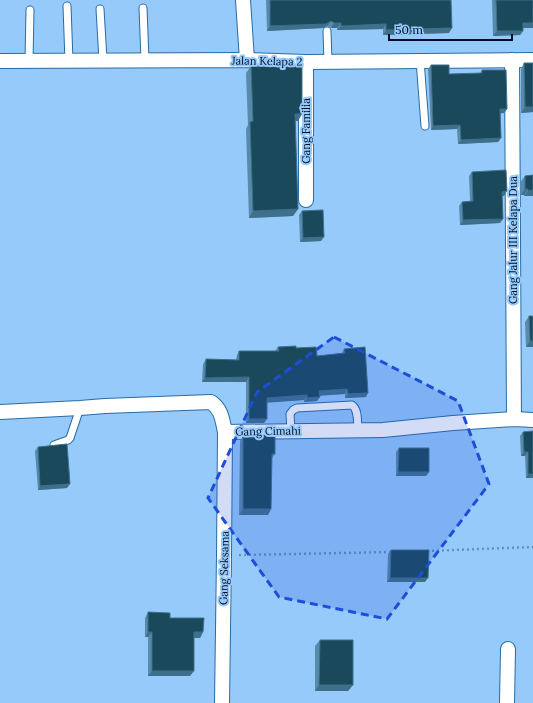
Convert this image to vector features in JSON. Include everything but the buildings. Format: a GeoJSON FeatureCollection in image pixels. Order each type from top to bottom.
{"type":"FeatureCollection","features":[{"type":"Feature","properties":{"kind":"street"},"geometry":{"type":"LineString","coordinates":[[243,0],[247,60]]}},
{"type":"Feature","properties":{"kind":"street","name":"Jalan Kelapa 2"},"geometry":{"type":"LineString","coordinates":[[0,61],[247,60],[328,62],[533,60]]}},
{"type":"Feature","properties":{"kind":"street","name":"Gang Jalur III Kelapa Dua"},"geometry":{"type":"LineString","coordinates":[[512,60],[514,419]]}},
{"type":"Feature","properties":{"kind":"street","name":"Gang Familia"},"geometry":{"type":"LineString","coordinates":[[306,62],[306,200]]}},
{"type":"Feature","properties":{"kind":"street","name":"Gang Cimahi"},"geometry":{"type":"LineString","coordinates":[[0,412],[211,402],[217,407],[221,415],[225,432],[383,430],[453,423],[514,419],[533,420]]}},
{"type":"Feature","properties":{"kind":"street","name":"Gang Seksama"},"geometry":{"type":"LineString","coordinates":[[222,703],[225,432]]}},
{"type":"Feature","properties":{"kind":"street"},"geometry":{"type":"LineString","coordinates":[[506,703],[508,649]]}},
{"type":"Feature","properties":{"kind":"lane"},"geometry":{"type":"LineString","coordinates":[[67,6],[69,61]]}},
{"type":"Feature","properties":{"kind":"lane"},"geometry":{"type":"LineString","coordinates":[[142,8],[145,60]]}},
{"type":"Feature","properties":{"kind":"lane"},"geometry":{"type":"LineString","coordinates":[[100,9],[103,60]]}},
{"type":"Feature","properties":{"kind":"lane"},"geometry":{"type":"LineString","coordinates":[[30,10],[30,61]]}},
{"type":"Feature","properties":{"kind":"lane"},"geometry":{"type":"LineString","coordinates":[[327,32],[328,62]]}},
{"type":"Feature","properties":{"kind":"lane"},"geometry":{"type":"LineString","coordinates":[[420,60],[425,126]]}},
{"type":"Feature","properties":{"kind":"lane"},"geometry":{"type":"LineString","coordinates":[[290,430],[290,414],[297,408],[352,405],[357,411],[358,430]]}},
{"type":"Feature","properties":{"kind":"lane"},"geometry":{"type":"LineString","coordinates":[[54,445],[70,438],[80,408]]}},
{"type":"Feature","properties":{"kind":"path"},"geometry":{"type":"LineString","coordinates":[[421,551],[533,547]]}},
{"type":"Feature","properties":{"kind":"path"},"geometry":{"type":"LineString","coordinates":[[224,556],[398,552]]}},
{"type":"Feature","properties":{"kind":"highlighted area"},"geometry":{"type":"Polygon","coordinates":[[[334,337],[458,401],[489,484],[387,619],[279,597],[208,498],[257,392],[334,337]]]}}]}
